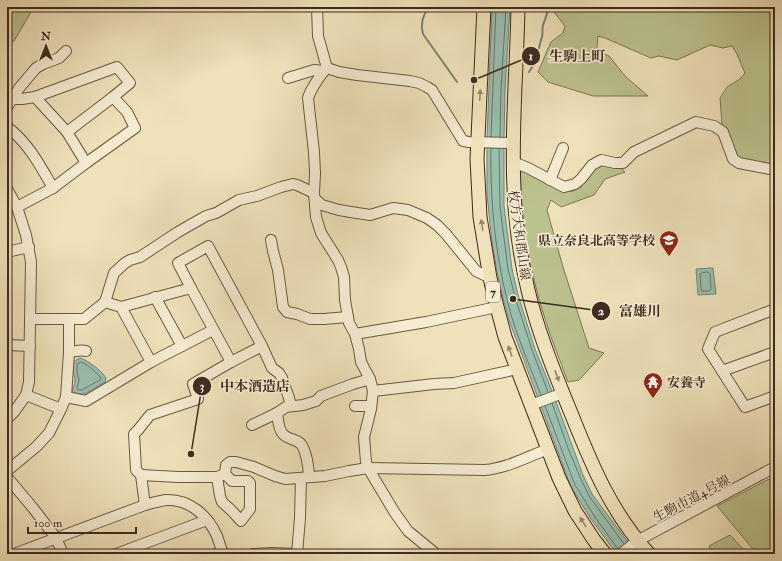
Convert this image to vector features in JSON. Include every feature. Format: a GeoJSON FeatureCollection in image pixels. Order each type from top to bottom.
{"type":"FeatureCollection","features":[{"type":"Feature","properties":{"kind":"main road","name":"7"},"geometry":{"type":"LineString","coordinates":[[484,7],[477,142],[478,188],[480,217],[490,278],[497,307],[517,369],[559,478],[575,511],[601,553]]}},
{"type":"Feature","properties":{"kind":"main road","name":"枚方大和郡山線"},"geometry":{"type":"LineString","coordinates":[[518,7],[512,143],[516,218],[528,291],[541,334],[588,456],[600,482],[616,510],[637,541],[649,554]]}},
{"type":"Feature","properties":{"kind":"street"},"geometry":{"type":"LineString","coordinates":[[317,7],[318,36],[325,69],[308,98],[314,152],[316,217],[321,233],[341,267],[344,277],[345,300],[349,323],[355,334],[360,349],[361,362],[370,379],[373,391],[364,437],[366,462],[368,468],[395,513],[408,530],[436,554]]}},
{"type":"Feature","properties":{"kind":"street"},"geometry":{"type":"LineString","coordinates":[[10,103],[20,87],[36,68],[59,58],[66,51]]}},
{"type":"Feature","properties":{"kind":"street"},"geometry":{"type":"LineString","coordinates":[[10,103],[35,97],[117,67],[130,83],[113,98],[67,132]]}},
{"type":"Feature","properties":{"kind":"street"},"geometry":{"type":"LineString","coordinates":[[288,78],[314,70],[325,69],[357,75],[419,83],[432,90],[463,141],[512,143]]}},
{"type":"Feature","properties":{"kind":"street"},"geometry":{"type":"LineString","coordinates":[[35,97],[67,132],[86,163]]}},
{"type":"Feature","properties":{"kind":"street"},"geometry":{"type":"LineString","coordinates":[[17,207],[53,188],[135,128],[127,112],[113,98]]}},
{"type":"Feature","properties":{"kind":"street"},"geometry":{"type":"LineString","coordinates":[[513,162],[528,168],[564,187],[575,184],[592,165],[602,160],[623,163],[634,152],[696,122],[714,126],[723,132],[733,159],[738,163],[775,170]]}},
{"type":"Feature","properties":{"kind":"street"},"geometry":{"type":"LineString","coordinates":[[7,127],[21,140],[53,188]]}},
{"type":"Feature","properties":{"kind":"street"},"geometry":{"type":"LineString","coordinates":[[550,180],[563,148]]}},
{"type":"Feature","properties":{"kind":"street"},"geometry":{"type":"LineString","coordinates":[[30,319],[84,319],[105,302],[114,273],[125,263],[140,257],[178,232],[239,200],[257,196],[293,184],[315,196],[322,205],[339,210],[370,215],[393,208],[408,210],[428,218],[446,234],[476,271],[490,278]]}},
{"type":"Feature","properties":{"kind":"street"},"geometry":{"type":"LineString","coordinates":[[7,189],[17,207],[26,235],[31,262],[29,382],[26,395],[7,419]]}},
{"type":"Feature","properties":{"kind":"street"},"geometry":{"type":"LineString","coordinates":[[272,240],[272,251],[278,270],[283,307],[286,312],[310,319],[348,317]]}},
{"type":"Feature","properties":{"kind":"street"},"geometry":{"type":"LineString","coordinates":[[231,362],[178,263],[208,246],[262,346],[272,368],[279,373],[282,378],[291,406]]}},
{"type":"Feature","properties":{"kind":"street"},"geometry":{"type":"LineString","coordinates":[[7,252],[29,247]]}},
{"type":"Feature","properties":{"kind":"street"},"geometry":{"type":"LineString","coordinates":[[105,302],[121,307],[191,288]]}},
{"type":"Feature","properties":{"kind":"street"},"geometry":{"type":"LineString","coordinates":[[155,298],[182,346]]}},
{"type":"Feature","properties":{"kind":"street"},"geometry":{"type":"LineString","coordinates":[[121,307],[151,362]]}},
{"type":"Feature","properties":{"kind":"street"},"geometry":{"type":"LineString","coordinates":[[355,334],[426,322],[497,307]]}},
{"type":"Feature","properties":{"kind":"street"},"geometry":{"type":"LineString","coordinates":[[775,309],[715,332],[708,349],[745,407],[775,396]]}},
{"type":"Feature","properties":{"kind":"street"},"geometry":{"type":"LineString","coordinates":[[7,471],[36,447],[49,433],[66,397],[69,352],[69,319]]}},
{"type":"Feature","properties":{"kind":"street"},"geometry":{"type":"LineString","coordinates":[[66,397],[86,401],[151,362],[213,330]]}},
{"type":"Feature","properties":{"kind":"street"},"geometry":{"type":"LineString","coordinates":[[7,345],[30,346]]}},
{"type":"Feature","properties":{"kind":"street"},"geometry":{"type":"LineString","coordinates":[[145,505],[141,475],[136,470],[134,434],[144,424],[150,415],[198,399],[193,384],[262,346]]}},
{"type":"Feature","properties":{"kind":"street"},"geometry":{"type":"LineString","coordinates":[[69,352],[82,350],[86,351]]}},
{"type":"Feature","properties":{"kind":"street"},"geometry":{"type":"LineString","coordinates":[[722,371],[775,352]]}},
{"type":"Feature","properties":{"kind":"street"},"geometry":{"type":"LineString","coordinates":[[373,391],[454,383],[517,369]]}},
{"type":"Feature","properties":{"kind":"street"},"geometry":{"type":"LineString","coordinates":[[252,425],[286,407],[303,405],[316,401],[321,396],[370,379]]}},
{"type":"Feature","properties":{"kind":"street"},"geometry":{"type":"LineString","coordinates":[[531,405],[563,393]]}},
{"type":"Feature","properties":{"kind":"street"},"geometry":{"type":"LineString","coordinates":[[26,395],[61,409]]}},
{"type":"Feature","properties":{"kind":"street"},"geometry":{"type":"LineString","coordinates":[[355,406],[371,406]]}},
{"type":"Feature","properties":{"kind":"street"},"geometry":{"type":"LineString","coordinates":[[253,554],[296,554],[305,478],[306,456],[303,446],[300,443],[282,434],[276,412]]}},
{"type":"Feature","properties":{"kind":"street"},"geometry":{"type":"LineString","coordinates":[[141,475],[178,477],[221,475],[226,465],[230,462],[254,466],[285,479],[326,476],[368,468],[496,469],[548,449]]}},
{"type":"Feature","properties":{"kind":"street","name":"生駒市道4号線"},"geometry":{"type":"LineString","coordinates":[[621,554],[637,541],[775,467]]}},
{"type":"Feature","properties":{"kind":"street"},"geometry":{"type":"LineString","coordinates":[[7,476],[56,538],[63,554]]}},
{"type":"Feature","properties":{"kind":"street"},"geometry":{"type":"LineString","coordinates":[[14,554],[145,505],[157,501],[168,500],[190,505],[200,512],[218,537],[223,554]]}},
{"type":"Feature","properties":{"kind":"street"},"geometry":{"type":"LineString","coordinates":[[116,554],[207,520]]}},
{"type":"Feature","properties":{"kind":"green space"},"geometry":{"type":"Polygon","coordinates":[[[7,7],[29,7],[31,12],[14,41],[7,44],[7,7]]]}},
{"type":"Feature","properties":{"kind":"green space"},"geometry":{"type":"Polygon","coordinates":[[[550,7],[775,7],[775,165],[738,160],[734,157],[729,135],[722,125],[720,98],[727,87],[740,79],[745,73],[732,46],[723,48],[710,45],[677,60],[659,56],[651,58],[598,36],[597,47],[602,53],[609,56],[625,76],[648,96],[593,96],[548,82],[538,72],[551,42],[563,33],[565,26],[550,7]]]}},
{"type":"Feature","properties":{"kind":"green space"},"geometry":{"type":"Polygon","coordinates":[[[599,163],[620,167],[625,172],[605,179],[594,195],[561,207],[551,200],[547,210],[563,267],[589,348],[604,353],[579,380],[568,382],[540,303],[528,257],[522,212],[520,170],[533,173],[562,191],[573,191],[581,187],[589,172],[599,163]]]}},
{"type":"Feature","properties":{"kind":"green space"},"geometry":{"type":"Polygon","coordinates":[[[769,479],[775,486],[775,554],[757,554],[717,506],[769,479]]]}},
{"type":"Feature","properties":{"kind":"green space"},"geometry":{"type":"Polygon","coordinates":[[[730,535],[748,554],[713,554],[709,546],[730,535]]]}},
{"type":"Feature","properties":{"kind":"water"},"geometry":{"type":"Polygon","coordinates":[[[492,7],[510,7],[505,90],[504,206],[512,269],[518,295],[535,349],[583,475],[592,494],[627,541],[634,554],[617,554],[591,519],[571,487],[509,320],[501,290],[492,241],[487,195],[487,139],[492,7]]]}},
{"type":"Feature","properties":{"kind":"water"},"geometry":{"type":"Polygon","coordinates":[[[713,268],[716,294],[698,295],[696,269],[713,268]]]}},
{"type":"Feature","properties":{"kind":"water"},"geometry":{"type":"Polygon","coordinates":[[[80,358],[95,367],[105,376],[106,379],[105,382],[82,394],[74,393],[72,391],[75,377],[72,366],[75,361],[80,358]]]}},
{"type":"Feature","properties":{"kind":"waterway"},"geometry":{"type":"LineString","coordinates":[[429,7],[422,20],[423,34],[457,82]]}},
{"type":"Feature","properties":{"kind":"waterway"},"geometry":{"type":"LineString","coordinates":[[529,72],[537,55],[548,7]]}},
{"type":"Feature","properties":{"kind":"place","name":"生駒上町"},"geometry":{"type":"Point","coordinates":[474,80]}},
{"type":"Feature","properties":{"kind":"place","name":"県立奈良北高等学校"},"geometry":{"type":"Point","coordinates":[669,257]}},
{"type":"Feature","properties":{"kind":"place","name":"富雄川"},"geometry":{"type":"Point","coordinates":[513,299]}},
{"type":"Feature","properties":{"kind":"place","name":"安養寺"},"geometry":{"type":"Point","coordinates":[653,399]}},
{"type":"Feature","properties":{"kind":"place","name":"中本酒造店"},"geometry":{"type":"Point","coordinates":[191,454]}}]}
